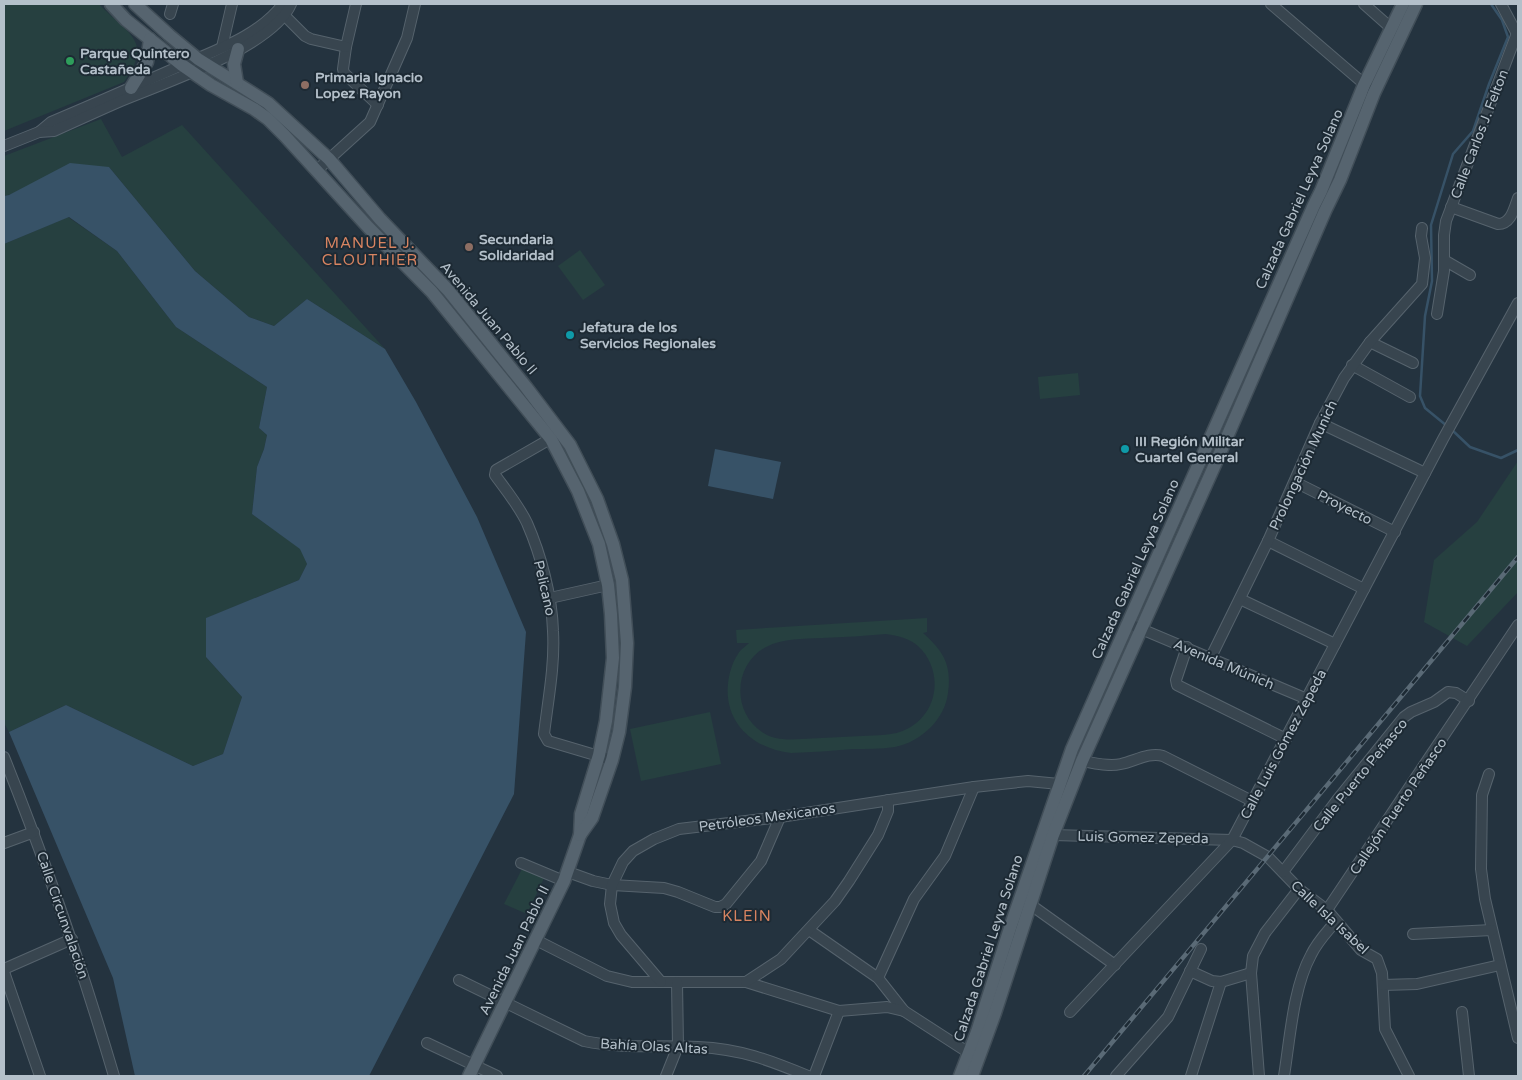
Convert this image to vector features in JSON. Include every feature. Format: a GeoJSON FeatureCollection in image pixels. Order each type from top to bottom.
{"type":"FeatureCollection","features":[{"type":"Feature","properties":{"kind":"main road","name":"Avenida Juan Pablo II"},"geometry":{"type":"LineString","coordinates":[[111,4],[126,20],[187,68],[268,120],[438,298],[556,436],[599,544],[608,585],[612,658],[606,721],[599,755],[581,814],[580,835],[566,876],[471,1071]]}},
{"type":"Feature","properties":{"kind":"main road","name":"Avenida Juan Pablo II"},"geometry":{"type":"LineString","coordinates":[[135,4],[203,62],[277,111],[328,159],[380,219],[448,290],[556,436],[597,499],[614,544],[622,580],[627,643],[625,687],[619,732],[612,760],[592,818],[580,835]]}},
{"type":"Feature","properties":{"kind":"main road","name":"Calzada Gabriel Leyva Solano"},"geometry":{"type":"LineString","coordinates":[[960,1076],[1072,749],[1242,368],[1319,208],[1340,180],[1369,89],[1391,28],[1403,4]]}},
{"type":"Feature","properties":{"kind":"main road","name":"Calzada Gabriel Leyva Solano"},"geometry":{"type":"LineString","coordinates":[[1369,89],[1416,4]]}},
{"type":"Feature","properties":{"kind":"main road"},"geometry":{"type":"LineString","coordinates":[[131,88],[147,62],[150,39]]}},
{"type":"Feature","properties":{"kind":"main road"},"geometry":{"type":"LineString","coordinates":[[237,83],[234,64],[238,49]]}},
{"type":"Feature","properties":{"kind":"main road","name":"Calzada Gabriel Leyva Solano"},"geometry":{"type":"LineString","coordinates":[[972,1076],[995,1013],[1053,835],[1082,761],[1098,721],[1142,629],[1254,373],[1319,208]]}},
{"type":"Feature","properties":{"kind":"main road"},"geometry":{"type":"LineString","coordinates":[[391,249],[401,241]]}},
{"type":"Feature","properties":{"kind":"street"},"geometry":{"type":"LineString","coordinates":[[222,47],[232,4]]}},
{"type":"Feature","properties":{"kind":"street"},"geometry":{"type":"LineString","coordinates":[[203,62],[222,47],[262,26],[275,15],[283,4]]}},
{"type":"Feature","properties":{"kind":"street"},"geometry":{"type":"LineString","coordinates":[[39,132],[51,122],[131,88],[238,49],[268,31],[285,16],[291,4]]}},
{"type":"Feature","properties":{"kind":"street"},"geometry":{"type":"LineString","coordinates":[[356,4],[346,47],[343,65],[344,73],[378,105]]}},
{"type":"Feature","properties":{"kind":"street"},"geometry":{"type":"LineString","coordinates":[[316,170],[370,122],[407,38],[415,4]]}},
{"type":"Feature","properties":{"kind":"street"},"geometry":{"type":"LineString","coordinates":[[1271,4],[1369,89]]}},
{"type":"Feature","properties":{"kind":"street"},"geometry":{"type":"LineString","coordinates":[[1364,4],[1391,28]]}},
{"type":"Feature","properties":{"kind":"street"},"geometry":{"type":"LineString","coordinates":[[1500,4],[1518,35]]}},
{"type":"Feature","properties":{"kind":"street"},"geometry":{"type":"LineString","coordinates":[[285,16],[304,36],[346,47]]}},
{"type":"Feature","properties":{"kind":"street","name":"Calle Carlos J. Felton"},"geometry":{"type":"LineString","coordinates":[[1437,314],[1444,279],[1444,236],[1451,207],[1518,35]]}},
{"type":"Feature","properties":{"kind":"street"},"geometry":{"type":"LineString","coordinates":[[4,146],[39,132],[54,131],[187,68]]}},
{"type":"Feature","properties":{"kind":"street"},"geometry":{"type":"LineString","coordinates":[[1451,207],[1498,224],[1503,224],[1510,218],[1518,198]]}},
{"type":"Feature","properties":{"kind":"street","name":"Prolongación Munich"},"geometry":{"type":"LineString","coordinates":[[1212,657],[1268,541],[1320,423],[1344,378],[1370,342],[1422,284],[1425,262],[1421,236],[1422,228]]}},
{"type":"Feature","properties":{"kind":"street"},"geometry":{"type":"LineString","coordinates":[[1444,260],[1470,275]]}},
{"type":"Feature","properties":{"kind":"street","name":"Calle Luis Gómez Zepeda"},"geometry":{"type":"LineString","coordinates":[[1070,1012],[1232,840],[1443,439],[1518,303]]}},
{"type":"Feature","properties":{"kind":"street"},"geometry":{"type":"LineString","coordinates":[[1370,342],[1413,363]]}},
{"type":"Feature","properties":{"kind":"street"},"geometry":{"type":"LineString","coordinates":[[1352,365],[1410,396]]}},
{"type":"Feature","properties":{"kind":"street"},"geometry":{"type":"LineString","coordinates":[[1242,368],[1254,373]]}},
{"type":"Feature","properties":{"kind":"street"},"geometry":{"type":"LineString","coordinates":[[1320,423],[1426,473]]}},
{"type":"Feature","properties":{"kind":"street","name":"Pelicano"},"geometry":{"type":"LineString","coordinates":[[556,436],[494,472],[526,522],[550,598],[553,658],[544,734],[548,741],[612,760]]}},
{"type":"Feature","properties":{"kind":"street","name":"Proyecto"},"geometry":{"type":"LineString","coordinates":[[1295,482],[1395,532]]}},
{"type":"Feature","properties":{"kind":"street"},"geometry":{"type":"LineString","coordinates":[[1268,541],[1364,589]]}},
{"type":"Feature","properties":{"kind":"street"},"geometry":{"type":"LineString","coordinates":[[550,598],[608,585]]}},
{"type":"Feature","properties":{"kind":"street"},"geometry":{"type":"LineString","coordinates":[[1240,599],[1335,644]]}},
{"type":"Feature","properties":{"kind":"street","name":"Avenida Múnich"},"geometry":{"type":"LineString","coordinates":[[1127,623],[1212,657],[1306,699]]}},
{"type":"Feature","properties":{"kind":"street","name":"Callejón Puerto Peñasco"},"geometry":{"type":"LineString","coordinates":[[1327,910],[1469,701],[1518,625]]}},
{"type":"Feature","properties":{"kind":"street"},"geometry":{"type":"LineString","coordinates":[[1187,648],[1176,680],[1177,684],[1286,739]]}},
{"type":"Feature","properties":{"kind":"street","name":"Calle Puerto Peñasco"},"geometry":{"type":"LineString","coordinates":[[1284,872],[1337,800],[1400,722],[1411,712],[1428,705],[1448,692],[1456,693],[1469,701]]}},
{"type":"Feature","properties":{"kind":"street"},"geometry":{"type":"LineString","coordinates":[[1082,761],[1114,765],[1156,754],[1252,802]]}},
{"type":"Feature","properties":{"kind":"street","name":"Calle Circunvalación"},"geometry":{"type":"LineString","coordinates":[[4,757],[34,832],[72,939],[114,1076]]}},
{"type":"Feature","properties":{"kind":"street"},"geometry":{"type":"LineString","coordinates":[[1489,774],[1482,795],[1482,869],[1485,899],[1518,1038]]}},
{"type":"Feature","properties":{"kind":"street","name":"Petróleos Mexicanos"},"geometry":{"type":"LineString","coordinates":[[661,982],[621,935],[610,904],[612,885],[616,873],[633,851],[654,838],[680,828],[780,817],[974,787],[1028,781],[1059,784]]}},
{"type":"Feature","properties":{"kind":"street"},"geometry":{"type":"LineString","coordinates":[[878,978],[914,899],[949,850],[974,787]]}},
{"type":"Feature","properties":{"kind":"street"},"geometry":{"type":"LineString","coordinates":[[746,982],[782,959],[809,930],[849,881],[878,835],[888,811],[888,800]]}},
{"type":"Feature","properties":{"kind":"street"},"geometry":{"type":"LineString","coordinates":[[521,863],[566,876],[612,885],[664,888],[715,907],[720,907],[726,904],[761,861],[780,817]]}},
{"type":"Feature","properties":{"kind":"street"},"geometry":{"type":"LineString","coordinates":[[4,844],[34,832]]}},
{"type":"Feature","properties":{"kind":"street","name":"Luis Gomez Zepeda"},"geometry":{"type":"LineString","coordinates":[[1053,835],[1232,840]]}},
{"type":"Feature","properties":{"kind":"street","name":"Calle Isla Isabel"},"geometry":{"type":"LineString","coordinates":[[1232,840],[1261,853],[1284,872],[1299,889],[1327,910],[1362,950],[1377,959],[1382,973],[1385,1029],[1409,1076]]}},
{"type":"Feature","properties":{"kind":"street"},"geometry":{"type":"LineString","coordinates":[[1259,1076],[1251,973],[1253,956],[1261,941],[1299,889]]}},
{"type":"Feature","properties":{"kind":"street"},"geometry":{"type":"LineString","coordinates":[[1031,905],[1115,965]]}},
{"type":"Feature","properties":{"kind":"street"},"geometry":{"type":"LineString","coordinates":[[1284,1076],[1303,974],[1316,946],[1336,921]]}},
{"type":"Feature","properties":{"kind":"street"},"geometry":{"type":"LineString","coordinates":[[809,930],[878,978],[904,1011],[969,1053]]}},
{"type":"Feature","properties":{"kind":"street"},"geometry":{"type":"LineString","coordinates":[[1414,934],[1492,930]]}},
{"type":"Feature","properties":{"kind":"street"},"geometry":{"type":"LineString","coordinates":[[40,1076],[4,970],[72,939]]}},
{"type":"Feature","properties":{"kind":"street"},"geometry":{"type":"LineString","coordinates":[[536,940],[607,976],[632,982],[746,982],[839,1011],[886,1007],[904,1011]]}},
{"type":"Feature","properties":{"kind":"street"},"geometry":{"type":"LineString","coordinates":[[1116,1076],[1168,1017],[1201,949]]}},
{"type":"Feature","properties":{"kind":"street"},"geometry":{"type":"LineString","coordinates":[[1383,985],[1417,984],[1500,965]]}},
{"type":"Feature","properties":{"kind":"street"},"geometry":{"type":"LineString","coordinates":[[1190,971],[1212,981],[1221,982],[1251,973]]}},
{"type":"Feature","properties":{"kind":"street","name":"Bahía Olas Altas"},"geometry":{"type":"LineString","coordinates":[[459,980],[584,1041],[602,1045],[699,1047],[740,1052],[760,1057],[808,1076]]}},
{"type":"Feature","properties":{"kind":"street"},"geometry":{"type":"LineString","coordinates":[[666,1076],[678,1046],[677,982]]}},
{"type":"Feature","properties":{"kind":"street"},"geometry":{"type":"LineString","coordinates":[[1190,1076],[1221,982]]}},
{"type":"Feature","properties":{"kind":"street"},"geometry":{"type":"LineString","coordinates":[[814,1076],[839,1011]]}},
{"type":"Feature","properties":{"kind":"street"},"geometry":{"type":"LineString","coordinates":[[1462,1012],[1469,1076]]}},
{"type":"Feature","properties":{"kind":"street"},"geometry":{"type":"LineString","coordinates":[[427,1043],[471,1071],[497,1076]]}},
{"type":"Feature","properties":{"kind":"green space","name":"Parque Quintero Castañeda"},"geometry":{"type":"Polygon","coordinates":[[[4,4],[99,4],[133,38],[137,47],[137,56],[133,68],[124,82],[4,131],[4,4]]]}},
{"type":"Feature","properties":{"kind":"green space"},"geometry":{"type":"Polygon","coordinates":[[[101,119],[122,157],[182,125],[385,349],[307,299],[274,326],[249,317],[195,271],[109,167],[4,196],[4,156],[101,119]]]}},
{"type":"Feature","properties":{"kind":"green space"},"geometry":{"type":"Polygon","coordinates":[[[68,217],[117,251],[176,327],[267,387],[259,428],[267,435],[257,467],[252,514],[301,549],[307,564],[299,580],[207,618],[206,657],[242,697],[223,754],[193,766],[66,705],[9,732],[4,723],[4,244],[68,217]]]}},
{"type":"Feature","properties":{"kind":"green space"},"geometry":{"type":"Polygon","coordinates":[[[580,250],[605,285],[583,300],[558,266],[580,250]]]}},
{"type":"Feature","properties":{"kind":"green space"},"geometry":{"type":"Polygon","coordinates":[[[1078,373],[1080,395],[1040,399],[1038,377],[1078,373]]]}},
{"type":"Feature","properties":{"kind":"green space"},"geometry":{"type":"Polygon","coordinates":[[[1518,461],[1518,592],[1467,646],[1424,622],[1434,560],[1477,522],[1518,461]]]}},
{"type":"Feature","properties":{"kind":"green space"},"geometry":{"type":"Polygon","coordinates":[[[927,618],[927,632],[923,633],[941,652],[949,674],[946,703],[937,720],[922,735],[895,747],[791,753],[765,746],[744,732],[736,722],[731,711],[728,698],[730,672],[739,653],[749,643],[737,643],[736,630],[927,618]],[[886,634],[793,640],[779,642],[766,647],[755,655],[742,676],[741,700],[745,712],[752,723],[762,732],[771,737],[781,739],[885,735],[907,729],[918,722],[926,713],[931,702],[934,690],[932,667],[915,643],[886,634]]]}},
{"type":"Feature","properties":{"kind":"green space"},"geometry":{"type":"Polygon","coordinates":[[[710,712],[721,764],[641,781],[630,729],[710,712]]]}},
{"type":"Feature","properties":{"kind":"green space"},"geometry":{"type":"Polygon","coordinates":[[[523,867],[544,878],[527,914],[504,904],[523,867]]]}},
{"type":"Feature","properties":{"kind":"water"},"geometry":{"type":"Polygon","coordinates":[[[70,163],[109,167],[195,271],[249,317],[274,326],[307,299],[385,349],[416,402],[477,517],[526,632],[514,794],[369,1076],[135,1076],[113,978],[9,732],[66,705],[193,766],[223,754],[242,697],[206,657],[206,618],[299,580],[307,564],[300,549],[252,514],[257,467],[267,435],[259,428],[267,387],[176,327],[117,251],[69,217],[4,244],[4,196],[70,163]]]}},
{"type":"Feature","properties":{"kind":"water"},"geometry":{"type":"Polygon","coordinates":[[[715,449],[781,462],[773,499],[708,486],[715,449]]]}},
{"type":"Feature","properties":{"kind":"waterway"},"geometry":{"type":"LineString","coordinates":[[1447,426],[1425,408],[1420,396],[1425,316],[1432,281],[1431,225],[1453,154],[1473,131],[1508,37],[1502,20],[1491,4]]}},
{"type":"Feature","properties":{"kind":"waterway"},"geometry":{"type":"LineString","coordinates":[[1452,430],[1470,447],[1501,458],[1518,450]]}},
{"type":"Feature","properties":{"kind":"railway"},"geometry":{"type":"LineString","coordinates":[[1084,1076],[1518,557]]}},
{"type":"Feature","properties":{"kind":"place","name":"Parque Quintero Castañeda"},"geometry":{"type":"Point","coordinates":[70,61]}},
{"type":"Feature","properties":{"kind":"place","name":"Primaria Ignacio Lopez Rayon"},"geometry":{"type":"Point","coordinates":[305,85]}},
{"type":"Feature","properties":{"kind":"place","name":"Secundaria Solidaridad"},"geometry":{"type":"Point","coordinates":[469,247]}},
{"type":"Feature","properties":{"kind":"place","name":"Jefatura de los Servicios Regionales"},"geometry":{"type":"Point","coordinates":[570,335]}},
{"type":"Feature","properties":{"kind":"place","name":"III Región Militar Cuartel General"},"geometry":{"type":"Point","coordinates":[1125,449]}},
{"type":"Feature","properties":{"kind":"district","name":"MANUEL J. CLOUTHIER"},"geometry":{"type":"Point","coordinates":[370,252]}},
{"type":"Feature","properties":{"kind":"district","name":"KLEIN"},"geometry":{"type":"Point","coordinates":[747,916]}}]}
